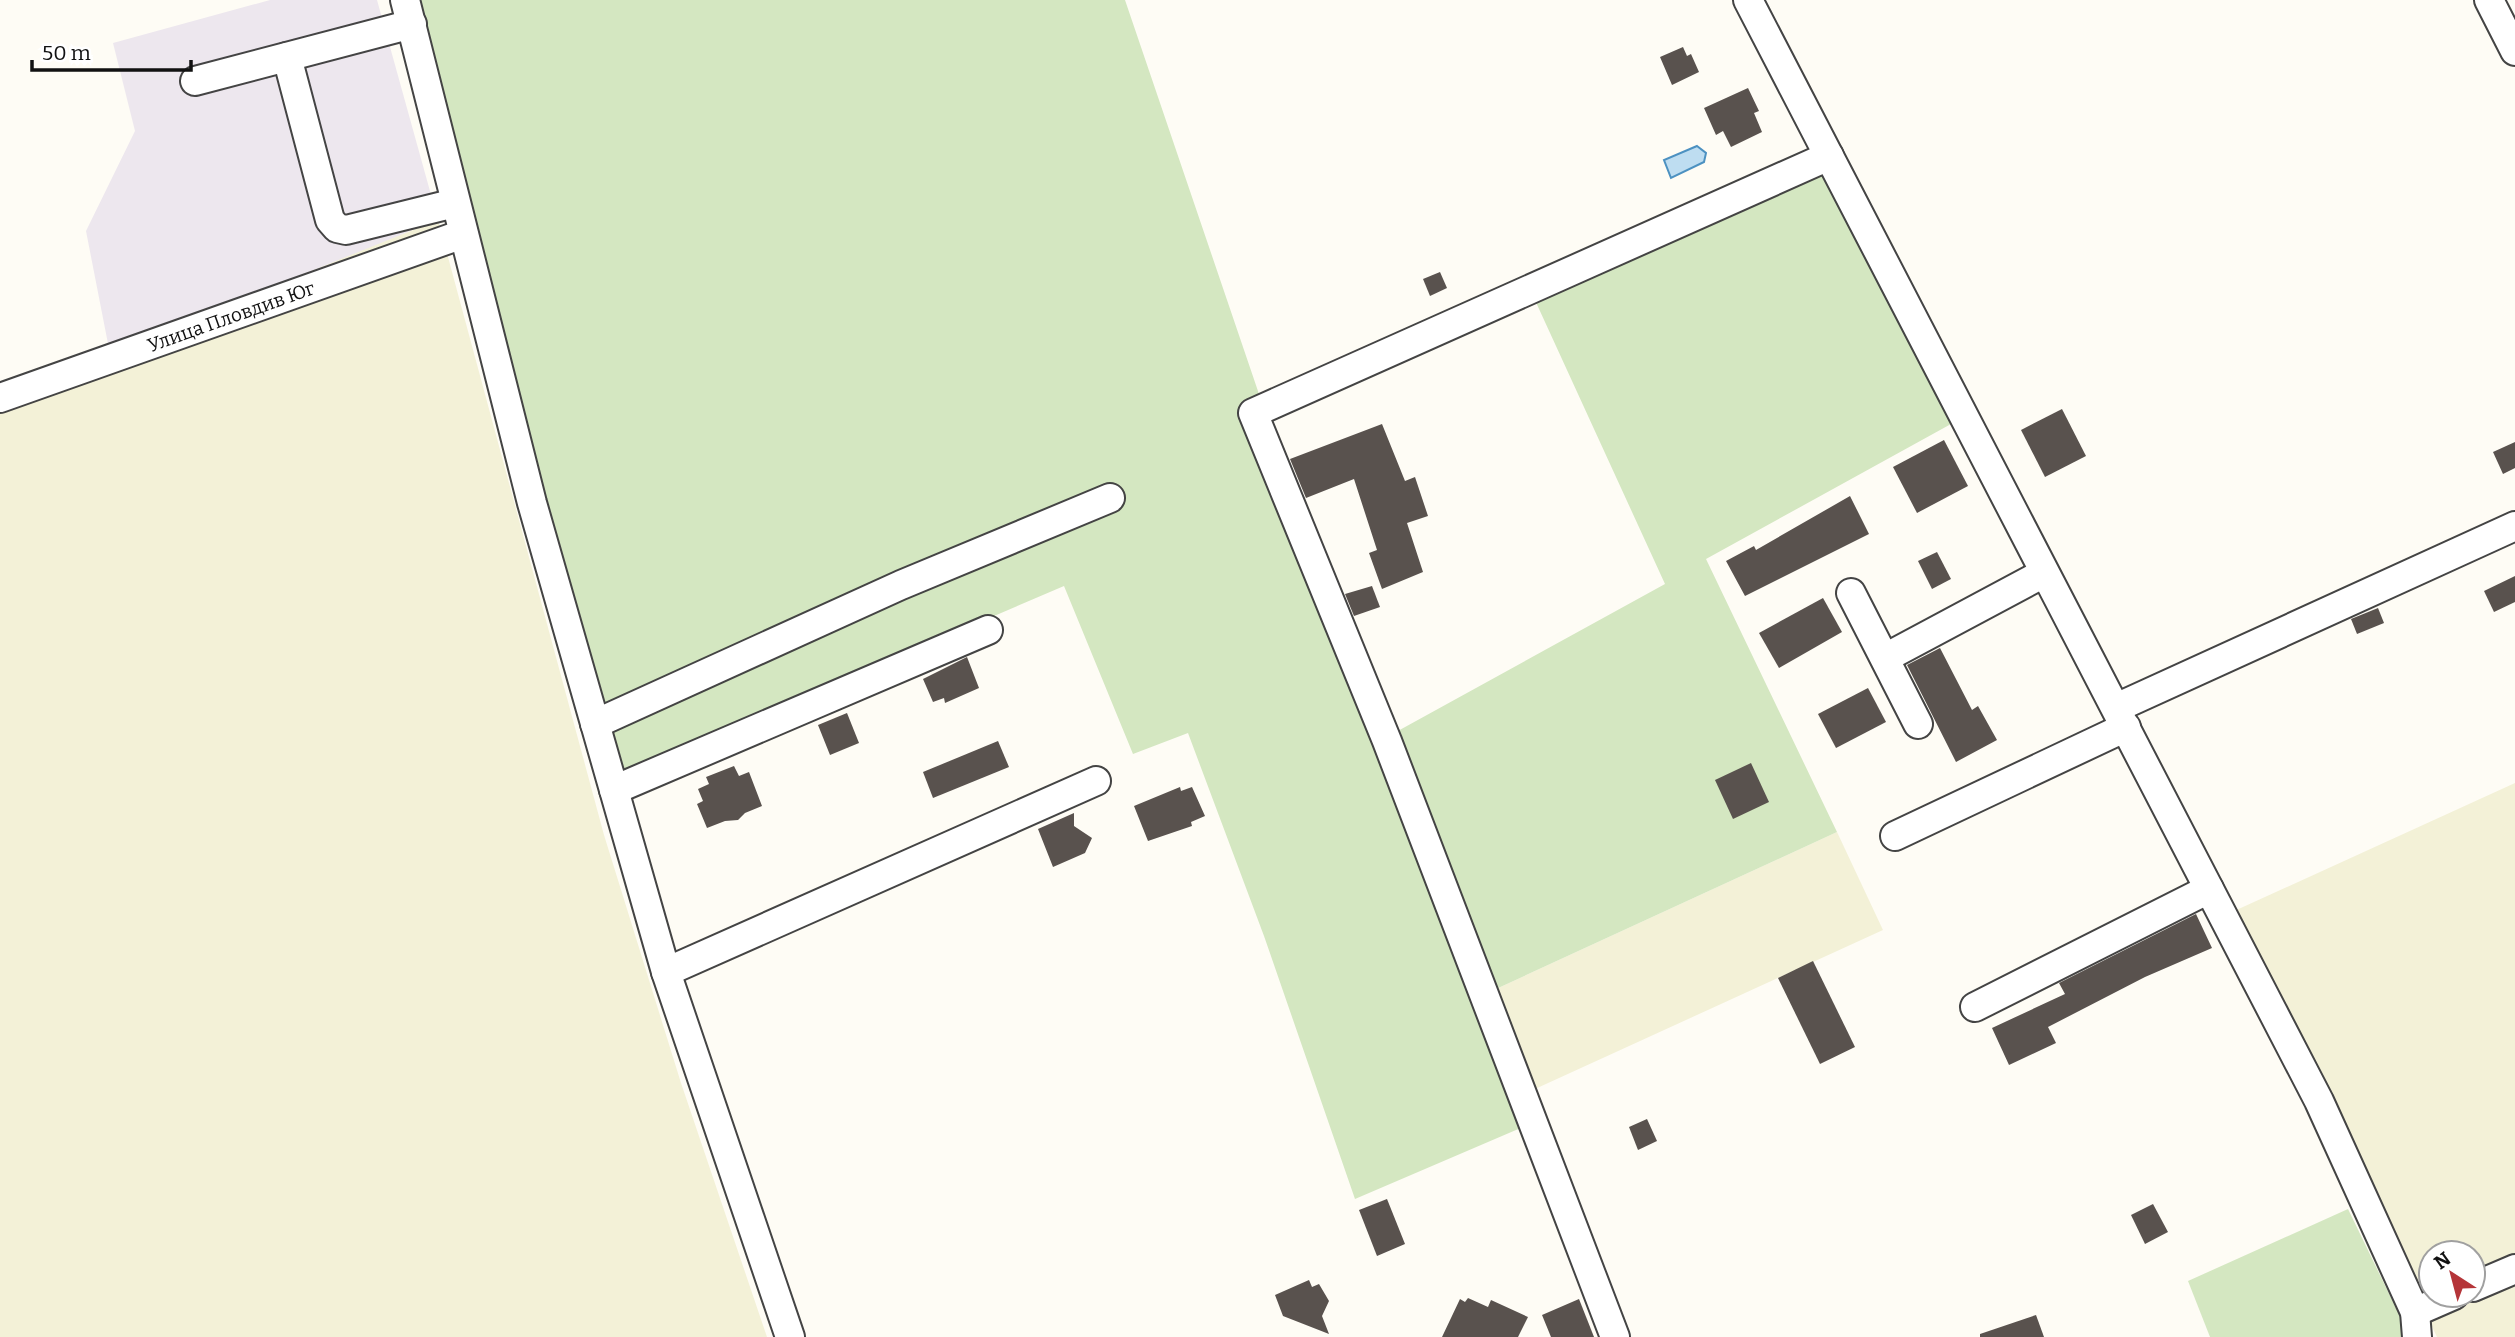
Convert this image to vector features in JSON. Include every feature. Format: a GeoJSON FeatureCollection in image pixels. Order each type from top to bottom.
{"type":"FeatureCollection","features":[{"type":"Feature","properties":{"kind":"street"},"geometry":{"type":"LineString","coordinates":[[1748,0],[2319,1101],[2416,1324],[2436,1309]]}},
{"type":"Feature","properties":{"kind":"street"},"geometry":{"type":"LineString","coordinates":[[2489,0],[2515,51]]}},
{"type":"Feature","properties":{"kind":"street"},"geometry":{"type":"LineString","coordinates":[[195,81],[287,57],[408,12],[532,503],[666,972],[790,1337]]}},
{"type":"Feature","properties":{"kind":"street"},"geometry":{"type":"LineString","coordinates":[[287,57],[330,220],[337,228],[346,230],[455,203]]}},
{"type":"Feature","properties":{"kind":"street"},"geometry":{"type":"LineString","coordinates":[[1615,1337],[1387,741],[1253,413],[1829,156]]}},
{"type":"Feature","properties":{"kind":"street","name":"Улица Пловдив Юг"},"geometry":{"type":"LineString","coordinates":[[0,398],[463,234]]}},
{"type":"Feature","properties":{"kind":"street"},"geometry":{"type":"LineString","coordinates":[[595,724],[901,585],[1110,498]]}},
{"type":"Feature","properties":{"kind":"street"},"geometry":{"type":"LineString","coordinates":[[1895,836],[2121,717],[2515,526]]}},
{"type":"Feature","properties":{"kind":"street"},"geometry":{"type":"LineString","coordinates":[[1885,658],[2044,573]]}},
{"type":"Feature","properties":{"kind":"street"},"geometry":{"type":"LineString","coordinates":[[1851,593],[1918,724]]}},
{"type":"Feature","properties":{"kind":"street"},"geometry":{"type":"LineString","coordinates":[[614,790],[988,630]]}},
{"type":"Feature","properties":{"kind":"street"},"geometry":{"type":"LineString","coordinates":[[666,972],[1097,781]]}},
{"type":"Feature","properties":{"kind":"street"},"geometry":{"type":"LineString","coordinates":[[1975,1007],[2209,889]]}},
{"type":"Feature","properties":{"kind":"street"},"geometry":{"type":"LineString","coordinates":[[2487,1281],[2515,1269]]}},
{"type":"Feature","properties":{"kind":"shaded area"},"geometry":{"type":"Polygon","coordinates":[[[270,0],[377,0],[438,220],[110,354],[86,231],[135,131],[113,43],[270,0]]]}},
{"type":"Feature","properties":{"kind":"shaded area"},"geometry":{"type":"Polygon","coordinates":[[[438,220],[604,835],[681,1083],[767,1337],[0,1337],[0,396],[438,220]]]}},
{"type":"Feature","properties":{"kind":"shaded area"},"geometry":{"type":"Polygon","coordinates":[[[2515,783],[2515,1337],[2437,1337],[2423,1309],[2487,1309],[2487,1239],[2417,1239],[2417,1296],[2232,912],[2515,783]]]}},
{"type":"Feature","properties":{"kind":"shaded area"},"geometry":{"type":"Polygon","coordinates":[[[1837,832],[1883,930],[1535,1089],[1496,989],[1837,832]]]}},
{"type":"Feature","properties":{"kind":"green space"},"geometry":{"type":"Polygon","coordinates":[[[419,0],[1125,0],[1260,397],[1523,1127],[1355,1199],[1264,936],[1188,733],[1133,754],[1064,586],[623,775],[541,484],[419,0]]]}},
{"type":"Feature","properties":{"kind":"green space"},"geometry":{"type":"Polygon","coordinates":[[[1822,167],[1951,424],[1706,559],[1837,832],[1496,989],[1396,732],[1665,584],[1534,298],[1822,167]]]}},
{"type":"Feature","properties":{"kind":"green space"},"geometry":{"type":"Polygon","coordinates":[[[2348,1209],[2410,1337],[2210,1337],[2188,1281],[2348,1209]]]}},
{"type":"Feature","properties":{"kind":"water"},"geometry":{"type":"Polygon","coordinates":[[[1697,146],[1706,153],[1704,162],[1671,178],[1664,160],[1697,146]]]}},
{"type":"Feature","properties":{"kind":"building"},"geometry":{"type":"Polygon","coordinates":[[[1683,47],[1687,56],[1691,54],[1699,72],[1672,85],[1660,57],[1683,47]]]}},
{"type":"Feature","properties":{"kind":"building"},"geometry":{"type":"Polygon","coordinates":[[[1748,88],[1759,111],[1754,113],[1762,132],[1731,147],[1723,131],[1716,135],[1704,108],[1748,88]]]}},
{"type":"Feature","properties":{"kind":"building"},"geometry":{"type":"Polygon","coordinates":[[[1440,272],[1447,288],[1430,296],[1423,279],[1440,272]]]}},
{"type":"Feature","properties":{"kind":"building"},"geometry":{"type":"Polygon","coordinates":[[[2062,409],[2086,456],[2045,477],[2021,430],[2062,409]]]}},
{"type":"Feature","properties":{"kind":"building"},"geometry":{"type":"Polygon","coordinates":[[[1382,424],[1405,481],[1415,477],[1428,516],[1407,523],[1423,572],[1382,589],[1369,553],[1377,550],[1354,479],[1306,498],[1290,459],[1382,424]]]}},
{"type":"Feature","properties":{"kind":"building"},"geometry":{"type":"Polygon","coordinates":[[[1944,440],[1968,486],[1917,513],[1893,467],[1944,440]]]}},
{"type":"Feature","properties":{"kind":"building"},"geometry":{"type":"Polygon","coordinates":[[[2515,442],[2515,468],[2503,474],[2493,452],[2515,442]]]}},
{"type":"Feature","properties":{"kind":"building"},"geometry":{"type":"Polygon","coordinates":[[[1850,496],[1869,534],[1745,596],[1726,561],[1754,546],[1756,550],[1850,496]]]}},
{"type":"Feature","properties":{"kind":"building"},"geometry":{"type":"Polygon","coordinates":[[[1937,552],[1951,579],[1932,589],[1918,561],[1937,552]]]}},
{"type":"Feature","properties":{"kind":"building"},"geometry":{"type":"Polygon","coordinates":[[[2515,576],[2515,602],[2494,612],[2484,591],[2515,576]]]}},
{"type":"Feature","properties":{"kind":"building"},"geometry":{"type":"Polygon","coordinates":[[[1372,586],[1380,607],[1354,616],[1345,594],[1372,586]]]}},
{"type":"Feature","properties":{"kind":"building"},"geometry":{"type":"Polygon","coordinates":[[[1823,598],[1842,632],[1779,668],[1759,633],[1823,598]]]}},
{"type":"Feature","properties":{"kind":"building"},"geometry":{"type":"Polygon","coordinates":[[[2378,608],[2384,623],[2357,634],[2351,619],[2378,608]]]}},
{"type":"Feature","properties":{"kind":"building"},"geometry":{"type":"Polygon","coordinates":[[[1940,648],[1972,710],[1978,706],[1997,740],[1956,762],[1907,665],[1940,648]]]}},
{"type":"Feature","properties":{"kind":"building"},"geometry":{"type":"Polygon","coordinates":[[[967,657],[979,688],[945,703],[944,698],[933,702],[923,679],[967,657]]]}},
{"type":"Feature","properties":{"kind":"building"},"geometry":{"type":"Polygon","coordinates":[[[1868,688],[1886,722],[1836,748],[1818,714],[1868,688]]]}},
{"type":"Feature","properties":{"kind":"building"},"geometry":{"type":"Polygon","coordinates":[[[847,713],[859,743],[830,755],[818,725],[847,713]]]}},
{"type":"Feature","properties":{"kind":"building"},"geometry":{"type":"Polygon","coordinates":[[[998,741],[1009,767],[933,798],[923,772],[998,741]]]}},
{"type":"Feature","properties":{"kind":"building"},"geometry":{"type":"Polygon","coordinates":[[[1751,763],[1769,802],[1733,819],[1715,780],[1751,763]]]}},
{"type":"Feature","properties":{"kind":"building"},"geometry":{"type":"Polygon","coordinates":[[[734,766],[739,776],[749,772],[762,806],[745,813],[738,820],[725,821],[707,828],[697,804],[703,801],[698,789],[709,784],[706,777],[734,766]]]}},
{"type":"Feature","properties":{"kind":"building"},"geometry":{"type":"Polygon","coordinates":[[[1180,787],[1181,791],[1192,787],[1205,816],[1191,822],[1192,826],[1148,841],[1134,806],[1180,787]]]}},
{"type":"Feature","properties":{"kind":"building"},"geometry":{"type":"Polygon","coordinates":[[[1074,813],[1074,826],[1092,838],[1085,853],[1053,867],[1038,829],[1074,813]]]}},
{"type":"Feature","properties":{"kind":"building"},"geometry":{"type":"Polygon","coordinates":[[[2196,914],[2212,948],[2145,977],[2048,1027],[2056,1043],[2009,1065],[1992,1028],[2065,994],[2059,983],[2196,914]]]}},
{"type":"Feature","properties":{"kind":"building"},"geometry":{"type":"Polygon","coordinates":[[[1813,961],[1855,1047],[1820,1064],[1778,978],[1813,961]]]}},
{"type":"Feature","properties":{"kind":"building"},"geometry":{"type":"Polygon","coordinates":[[[1647,1119],[1657,1141],[1638,1150],[1629,1127],[1647,1119]]]}},
{"type":"Feature","properties":{"kind":"building"},"geometry":{"type":"Polygon","coordinates":[[[1387,1199],[1405,1244],[1377,1256],[1359,1210],[1387,1199]]]}},
{"type":"Feature","properties":{"kind":"building"},"geometry":{"type":"Polygon","coordinates":[[[2153,1204],[2168,1232],[2145,1244],[2131,1215],[2153,1204]]]}},
{"type":"Feature","properties":{"kind":"building"},"geometry":{"type":"Polygon","coordinates":[[[1309,1280],[1312,1287],[1319,1284],[1329,1301],[1322,1316],[1329,1334],[1283,1316],[1275,1295],[1309,1280]]]}},
{"type":"Feature","properties":{"kind":"building"},"geometry":{"type":"Polygon","coordinates":[[[1468,1298],[1488,1307],[1491,1300],[1528,1317],[1518,1337],[1442,1337],[1460,1299],[1465,1302],[1468,1298]]]}},
{"type":"Feature","properties":{"kind":"building"},"geometry":{"type":"Polygon","coordinates":[[[1579,1299],[1594,1337],[1551,1337],[1542,1315],[1579,1299]]]}},
{"type":"Feature","properties":{"kind":"building"},"geometry":{"type":"Polygon","coordinates":[[[2036,1315],[2044,1337],[1980,1337],[1980,1334],[2036,1315]]]}}]}
